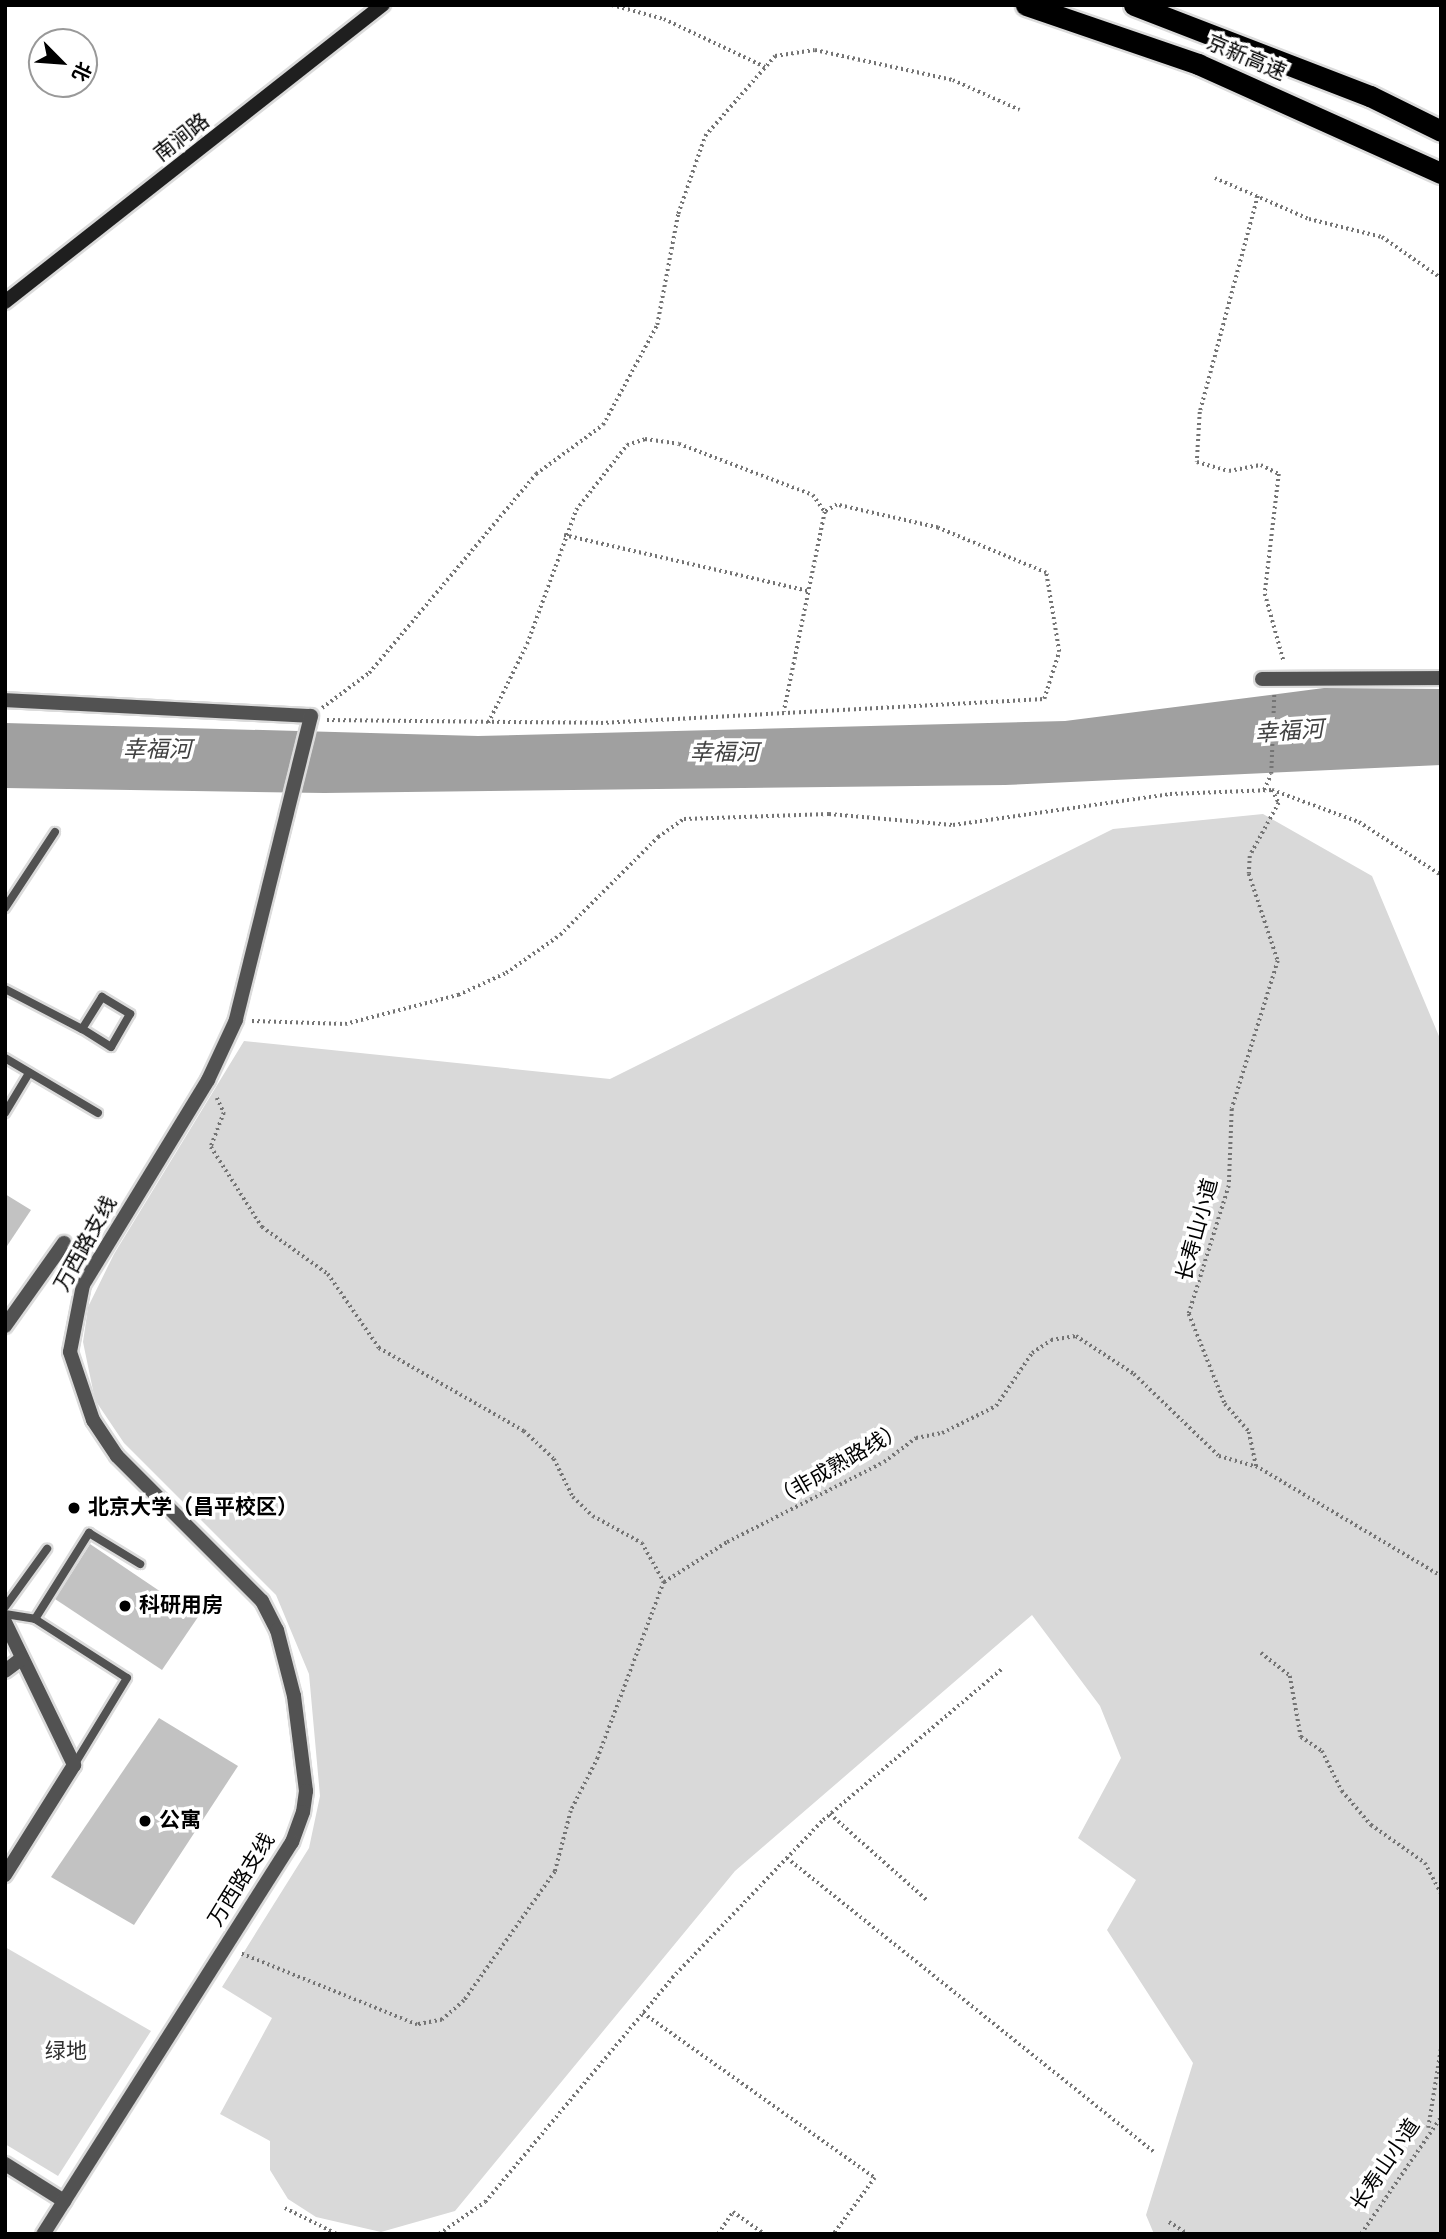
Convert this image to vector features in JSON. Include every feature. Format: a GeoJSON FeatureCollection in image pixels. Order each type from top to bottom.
{"type":"FeatureCollection","features":[{"type":"Feature","properties":{"kind":"highway","name":"京新高速"},"geometry":{"type":"LineString","coordinates":[[1026,5],[1198,64],[1441,173]]}},
{"type":"Feature","properties":{"kind":"highway","name":"京新高速"},"geometry":{"type":"LineString","coordinates":[[1134,5],[1370,96],[1441,131]]}},
{"type":"Feature","properties":{"kind":"main road","name":"南涧路"},"geometry":{"type":"LineString","coordinates":[[5,302],[383,5]]}},
{"type":"Feature","properties":{"kind":"street"},"geometry":{"type":"LineString","coordinates":[[1275,678],[1441,678]]}},
{"type":"Feature","properties":{"kind":"street"},"geometry":{"type":"LineString","coordinates":[[5,700],[311,717]]}},
{"type":"Feature","properties":{"kind":"street","name":"万西路支线"},"geometry":{"type":"LineString","coordinates":[[43,2234],[292,1842],[306,1791],[294,1696],[277,1630],[262,1601],[117,1456],[93,1420],[70,1352],[83,1285],[208,1080],[236,1020],[311,717]]}},
{"type":"Feature","properties":{"kind":"street"},"geometry":{"type":"LineString","coordinates":[[5,1326],[64,1243]]}},
{"type":"Feature","properties":{"kind":"street"},"geometry":{"type":"LineString","coordinates":[[5,1622],[74,1765],[5,1875]]}},
{"type":"Feature","properties":{"kind":"street"},"geometry":{"type":"LineString","coordinates":[[5,1671],[22,1658]]}},
{"type":"Feature","properties":{"kind":"street"},"geometry":{"type":"LineString","coordinates":[[5,2164],[64,2201]]}},
{"type":"Feature","properties":{"kind":"lane"},"geometry":{"type":"LineString","coordinates":[[5,908],[55,832]]}},
{"type":"Feature","properties":{"kind":"lane"},"geometry":{"type":"LineString","coordinates":[[5,989],[111,1047],[131,1014],[102,997],[82,1029]]}},
{"type":"Feature","properties":{"kind":"lane"},"geometry":{"type":"LineString","coordinates":[[5,1058],[98,1114]]}},
{"type":"Feature","properties":{"kind":"lane"},"geometry":{"type":"LineString","coordinates":[[5,1113],[29,1073]]}},
{"type":"Feature","properties":{"kind":"lane"},"geometry":{"type":"LineString","coordinates":[[35,1619],[89,1533],[140,1564]]}},
{"type":"Feature","properties":{"kind":"lane"},"geometry":{"type":"LineString","coordinates":[[5,1607],[47,1549]]}},
{"type":"Feature","properties":{"kind":"lane"},"geometry":{"type":"LineString","coordinates":[[5,1614],[35,1619],[127,1678],[74,1765]]}},
{"type":"Feature","properties":{"kind":"path"},"geometry":{"type":"LineString","coordinates":[[612,5],[664,19],[765,67]]}},
{"type":"Feature","properties":{"kind":"path"},"geometry":{"type":"LineString","coordinates":[[311,717],[369,673],[536,474],[603,425],[657,325],[678,214],[705,136],[775,55],[815,50],[953,80],[1020,110]]}},
{"type":"Feature","properties":{"kind":"path"},"geometry":{"type":"LineString","coordinates":[[1215,178],[1310,219],[1382,237],[1441,278]]}},
{"type":"Feature","properties":{"kind":"path"},"geometry":{"type":"LineString","coordinates":[[1258,196],[1200,412],[1197,461],[1229,471],[1261,465],[1279,474],[1265,594],[1275,678],[1271,774],[1263,790]]}},
{"type":"Feature","properties":{"kind":"path"},"geometry":{"type":"LineString","coordinates":[[488,723],[527,644],[564,534],[627,445],[645,439],[678,444],[813,495],[825,512],[785,712]]}},
{"type":"Feature","properties":{"kind":"path"},"geometry":{"type":"LineString","coordinates":[[311,717],[344,724],[488,723],[1044,699],[1054,684],[1059,652],[1046,573],[1034,563],[938,528],[837,505],[825,512]]}},
{"type":"Feature","properties":{"kind":"path"},"geometry":{"type":"LineString","coordinates":[[564,534],[809,591]]}},
{"type":"Feature","properties":{"kind":"path"},"geometry":{"type":"LineString","coordinates":[[236,1020],[345,1024],[458,995],[506,973],[559,935],[658,837],[684,819],[830,814],[953,825],[1170,794],[1272,790],[1359,822],[1441,876]]}},
{"type":"Feature","properties":{"kind":"path","name":"长寿山小道"},"geometry":{"type":"LineString","coordinates":[[1256,1466],[1249,1432],[1221,1395],[1189,1314],[1229,1186],[1232,1110],[1248,1073],[1278,961],[1250,874],[1250,856],[1279,803],[1272,790]]}},
{"type":"Feature","properties":{"kind":"path"},"geometry":{"type":"LineString","coordinates":[[208,1080],[223,1112],[211,1147],[262,1227],[328,1273],[379,1348],[524,1430],[554,1459],[573,1497],[593,1516],[642,1543],[664,1582],[598,1758],[571,1811],[555,1872],[464,2001],[442,2020],[417,2025],[372,2012],[226,1945]]}},
{"type":"Feature","properties":{"kind":"path","name":"（非成熟路线）"},"geometry":{"type":"LineString","coordinates":[[664,1582],[727,1542],[884,1462],[916,1438],[942,1433],[996,1406],[1032,1353],[1051,1340],[1076,1336],[1134,1374],[1219,1456],[1256,1466]]}},
{"type":"Feature","properties":{"kind":"path"},"geometry":{"type":"LineString","coordinates":[[1256,1466],[1441,1576]]}},
{"type":"Feature","properties":{"kind":"path"},"geometry":{"type":"LineString","coordinates":[[1261,1653],[1290,1676],[1301,1737],[1322,1751],[1342,1791],[1371,1825],[1424,1863],[1441,1893]]}},
{"type":"Feature","properties":{"kind":"path"},"geometry":{"type":"LineString","coordinates":[[439,2234],[485,2202],[643,2013],[830,1814],[1002,1668]]}},
{"type":"Feature","properties":{"kind":"path"},"geometry":{"type":"LineString","coordinates":[[830,1814],[928,1901]]}},
{"type":"Feature","properties":{"kind":"path"},"geometry":{"type":"LineString","coordinates":[[787,1858],[1154,2152]]}},
{"type":"Feature","properties":{"kind":"path"},"geometry":{"type":"LineString","coordinates":[[643,2013],[875,2178],[834,2234]]}},
{"type":"Feature","properties":{"kind":"path"},"geometry":{"type":"LineString","coordinates":[[1428,2128],[1441,2047]]}},
{"type":"Feature","properties":{"kind":"path","name":"长寿山小道"},"geometry":{"type":"LineString","coordinates":[[1361,2234],[1428,2128],[1441,2117]]}},
{"type":"Feature","properties":{"kind":"path"},"geometry":{"type":"LineString","coordinates":[[285,2207],[337,2234]]}},
{"type":"Feature","properties":{"kind":"path"},"geometry":{"type":"LineString","coordinates":[[718,2234],[733,2212],[765,2234]]}},
{"type":"Feature","properties":{"kind":"path"},"geometry":{"type":"LineString","coordinates":[[1169,2222],[1188,2234]]}},
{"type":"Feature","properties":{"kind":"green space"},"geometry":{"type":"Polygon","coordinates":[[[1263,814],[1372,876],[1441,1041],[1441,2234],[1154,2234],[1146,2215],[1193,2063],[1107,1930],[1136,1880],[1078,1838],[1121,1758],[1100,1706],[1032,1615],[735,1871],[455,2211],[381,2232],[316,2217],[288,2199],[270,2170],[270,2141],[220,2114],[272,2018],[222,1987],[309,1848],[320,1796],[309,1674],[276,1595],[124,1443],[95,1400],[83,1342],[88,1307],[114,1254],[244,1041],[610,1079],[1113,829],[1263,814]]]}},
{"type":"Feature","properties":{"kind":"green space","name":"绿地"},"geometry":{"type":"Polygon","coordinates":[[[5,1947],[151,2031],[58,2176],[5,2144],[5,1947]]]}},
{"type":"Feature","properties":{"kind":"water","name":"幸福河"},"geometry":{"type":"Polygon","coordinates":[[[1324,688],[1441,689],[1441,765],[1005,785],[324,793],[5,788],[5,723],[478,736],[1065,721],[1324,688]]]}},
{"type":"Feature","properties":{"kind":"building"},"geometry":{"type":"Polygon","coordinates":[[[5,1194],[31,1210],[5,1249],[5,1194]]]}},
{"type":"Feature","properties":{"kind":"building","name":"科研用房"},"geometry":{"type":"Polygon","coordinates":[[[90,1544],[198,1617],[162,1670],[55,1599],[90,1544]]]}},
{"type":"Feature","properties":{"kind":"building","name":"公寓"},"geometry":{"type":"Polygon","coordinates":[[[159,1718],[238,1766],[134,1925],[51,1877],[159,1718]]]}},
{"type":"Feature","properties":{"kind":"place","name":"北京大学（昌平校区）"},"geometry":{"type":"Point","coordinates":[74,1508]}},
{"type":"Feature","properties":{"kind":"place","name":"科研用房"},"geometry":{"type":"Point","coordinates":[125,1606]}},
{"type":"Feature","properties":{"kind":"place","name":"公寓"},"geometry":{"type":"Point","coordinates":[145,1821]}}]}
